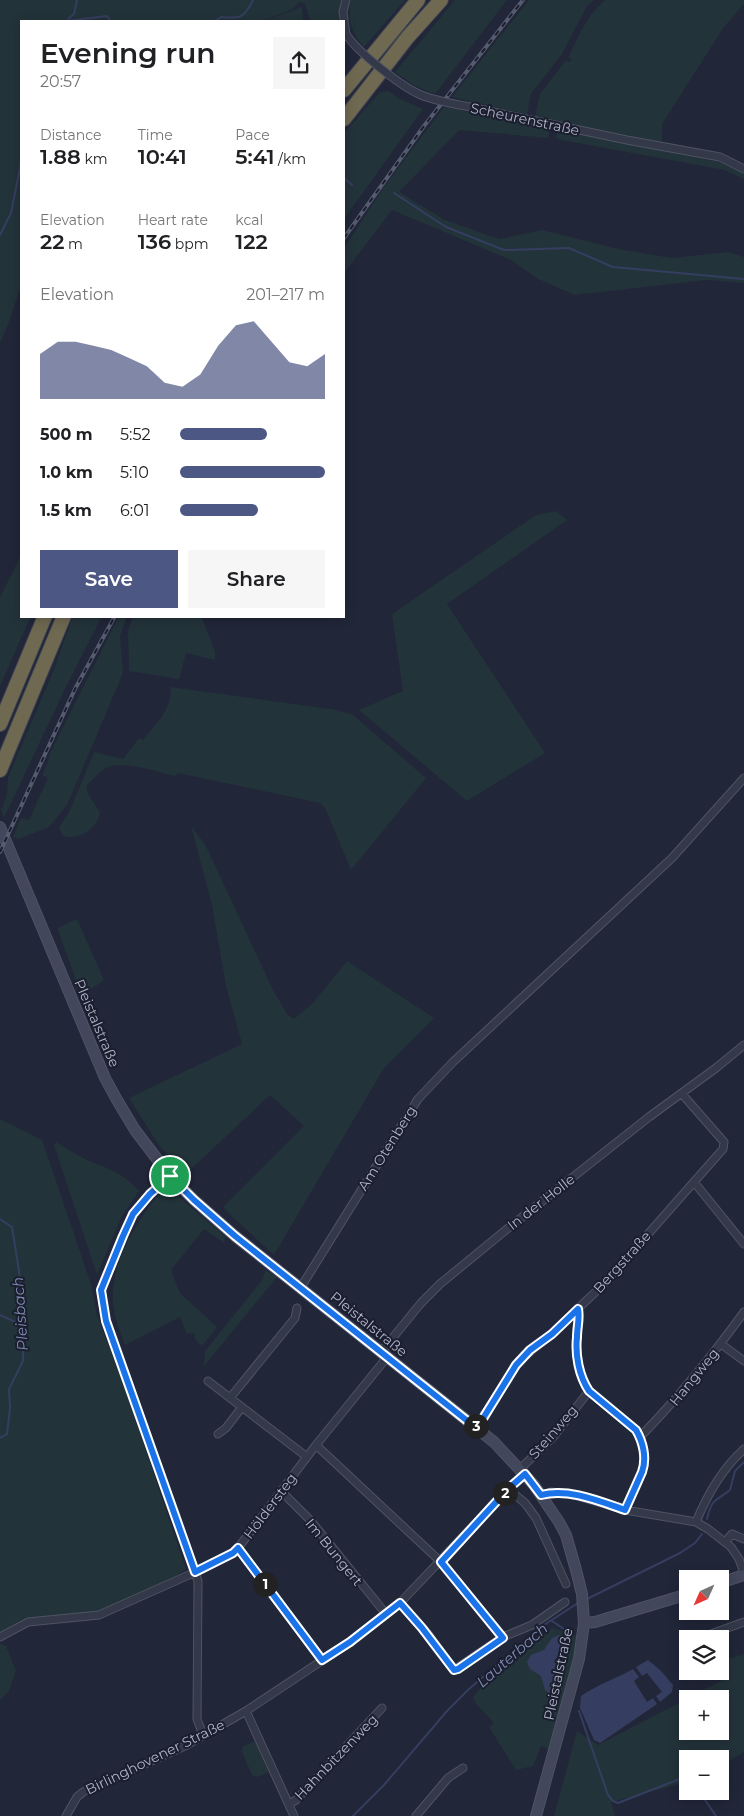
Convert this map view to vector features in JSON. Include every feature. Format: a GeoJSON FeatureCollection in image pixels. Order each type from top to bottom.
{"type":"FeatureCollection","features":[{"type":"Feature","properties":{"kind":"highway"},"geometry":{"type":"LineString","coordinates":[[345,89],[418,0]]}},
{"type":"Feature","properties":{"kind":"highway"},"geometry":{"type":"LineString","coordinates":[[345,118],[407,38],[441,0]]}},
{"type":"Feature","properties":{"kind":"highway"},"geometry":{"type":"LineString","coordinates":[[0,724],[44,618]]}},
{"type":"Feature","properties":{"kind":"highway"},"geometry":{"type":"LineString","coordinates":[[0,770],[63,618]]}},
{"type":"Feature","properties":{"kind":"main road","name":"Pleistalstraße"},"geometry":{"type":"LineString","coordinates":[[0,826],[105,1078],[135,1130],[170,1176],[235,1236],[494,1442],[523,1472],[541,1495],[566,1535],[582,1594],[584,1623],[579,1659],[536,1816]]}},
{"type":"Feature","properties":{"kind":"main road"},"geometry":{"type":"LineString","coordinates":[[729,1580],[744,1574]]}},
{"type":"Feature","properties":{"kind":"main road"},"geometry":{"type":"LineString","coordinates":[[584,1623],[595,1622],[679,1597]]}},
{"type":"Feature","properties":{"kind":"street","name":"Scheurenstraße"},"geometry":{"type":"LineString","coordinates":[[344,20],[343,12],[346,0]]}},
{"type":"Feature","properties":{"kind":"street","name":"Scheurenstraße"},"geometry":{"type":"LineString","coordinates":[[345,27],[346,34],[359,51],[409,89],[427,98],[627,140],[720,157],[744,169]]}},
{"type":"Feature","properties":{"kind":"street","name":"Am Otenberg"},"geometry":{"type":"LineString","coordinates":[[300,1287],[418,1099],[453,1062],[672,858],[744,778]]}},
{"type":"Feature","properties":{"kind":"street","name":"In der Holle"},"geometry":{"type":"LineString","coordinates":[[385,1354],[420,1303],[440,1284],[648,1118],[744,1045]]}},
{"type":"Feature","properties":{"kind":"street","name":"Bergstraße"},"geometry":{"type":"LineString","coordinates":[[475,1427],[482,1420],[516,1365],[530,1350],[552,1334],[604,1284],[723,1149],[724,1142],[682,1094]]}},
{"type":"Feature","properties":{"kind":"street"},"geometry":{"type":"LineString","coordinates":[[170,1176],[150,1194],[133,1214],[101,1290],[106,1321],[198,1581],[197,1719],[203,1736]]}},
{"type":"Feature","properties":{"kind":"street"},"geometry":{"type":"LineString","coordinates":[[694,1182],[744,1244]]}},
{"type":"Feature","properties":{"kind":"street"},"geometry":{"type":"LineString","coordinates":[[230,1398],[295,1318],[298,1308]]}},
{"type":"Feature","properties":{"kind":"street"},"geometry":{"type":"LineString","coordinates":[[578,1309],[580,1315],[576,1338],[579,1366],[589,1391],[636,1430],[640,1437],[644,1465],[625,1510]]}},
{"type":"Feature","properties":{"kind":"street","name":"Hangweg"},"geometry":{"type":"LineString","coordinates":[[640,1437],[670,1406],[721,1344],[744,1312]]}},
{"type":"Feature","properties":{"kind":"street"},"geometry":{"type":"LineString","coordinates":[[721,1344],[744,1362]]}},
{"type":"Feature","properties":{"kind":"street","name":"Höldersteg"},"geometry":{"type":"LineString","coordinates":[[0,1637],[28,1622],[99,1615],[233,1553],[385,1354]]}},
{"type":"Feature","properties":{"kind":"street"},"geometry":{"type":"LineString","coordinates":[[208,1381],[307,1457]]}},
{"type":"Feature","properties":{"kind":"street","name":"Steinweg"},"geometry":{"type":"LineString","coordinates":[[523,1472],[589,1391]]}},
{"type":"Feature","properties":{"kind":"street"},"geometry":{"type":"LineString","coordinates":[[218,1434],[226,1428],[242,1408]]}},
{"type":"Feature","properties":{"kind":"street"},"geometry":{"type":"LineString","coordinates":[[316,1445],[441,1562],[503,1638]]}},
{"type":"Feature","properties":{"kind":"street"},"geometry":{"type":"LineString","coordinates":[[696,1522],[705,1500],[721,1476],[744,1449]]}},
{"type":"Feature","properties":{"kind":"street","name":"Birlinghovener Straße"},"geometry":{"type":"LineString","coordinates":[[66,1816],[77,1797],[84,1792],[203,1736],[246,1711],[350,1642],[400,1603],[441,1562],[523,1472]]}},
{"type":"Feature","properties":{"kind":"street"},"geometry":{"type":"LineString","coordinates":[[508,1489],[525,1503],[536,1518],[566,1584]]}},
{"type":"Feature","properties":{"kind":"street","name":"Im Bungert"},"geometry":{"type":"LineString","coordinates":[[281,1491],[311,1521],[386,1614]]}},
{"type":"Feature","properties":{"kind":"street"},"geometry":{"type":"LineString","coordinates":[[541,1495],[551,1492],[574,1495],[625,1510],[696,1522],[725,1542],[735,1552],[744,1574]]}},
{"type":"Feature","properties":{"kind":"street"},"geometry":{"type":"LineString","coordinates":[[725,1542],[732,1534],[744,1539]]}},
{"type":"Feature","properties":{"kind":"street"},"geometry":{"type":"LineString","coordinates":[[238,1548],[322,1660]]}},
{"type":"Feature","properties":{"kind":"street"},"geometry":{"type":"LineString","coordinates":[[400,1603],[454,1670],[503,1638],[532,1625],[565,1602]]}},
{"type":"Feature","properties":{"kind":"street"},"geometry":{"type":"LineString","coordinates":[[723,1630],[744,1622]]}},
{"type":"Feature","properties":{"kind":"street","name":"Hahnbitzenweg"},"geometry":{"type":"LineString","coordinates":[[289,1804],[296,1800],[382,1708]]}},
{"type":"Feature","properties":{"kind":"street"},"geometry":{"type":"LineString","coordinates":[[246,1711],[294,1816]]}},
{"type":"Feature","properties":{"kind":"street"},"geometry":{"type":"LineString","coordinates":[[416,1816],[448,1778],[463,1768]]}},
{"type":"Feature","properties":{"kind":"shaded area"},"geometry":{"type":"Polygon","coordinates":[[[0,0],[342,0],[338,20],[310,20],[305,3],[299,2],[291,10],[265,20],[20,20],[20,288],[0,343],[0,0]]]}},
{"type":"Feature","properties":{"kind":"shaded area"},"geometry":{"type":"Polygon","coordinates":[[[351,0],[405,0],[364,47],[351,25],[351,0]]]}},
{"type":"Feature","properties":{"kind":"shaded area"},"geometry":{"type":"Polygon","coordinates":[[[455,0],[507,0],[435,94],[415,86],[395,72],[455,0]]]}},
{"type":"Feature","properties":{"kind":"shaded area"},"geometry":{"type":"Polygon","coordinates":[[[529,0],[594,0],[587,6],[562,54],[531,94],[527,114],[452,97],[529,0]]]}},
{"type":"Feature","properties":{"kind":"shaded area"},"geometry":{"type":"Polygon","coordinates":[[[605,0],[744,0],[744,4],[724,27],[662,124],[662,142],[535,117],[540,94],[566,60],[569,62],[572,59],[568,58],[584,27],[598,6],[605,0]]]}},
{"type":"Feature","properties":{"kind":"shaded area"},"geometry":{"type":"Polygon","coordinates":[[[302,7],[303,20],[267,20],[302,7]]]}},
{"type":"Feature","properties":{"kind":"shaded area"},"geometry":{"type":"Polygon","coordinates":[[[389,91],[398,98],[423,109],[345,218],[345,132],[380,92],[389,91]]]}},
{"type":"Feature","properties":{"kind":"shaded area"},"geometry":{"type":"Polygon","coordinates":[[[444,107],[550,128],[548,138],[459,130],[399,192],[445,220],[499,239],[542,230],[623,250],[672,258],[728,252],[744,257],[744,283],[706,280],[575,295],[538,279],[511,260],[392,210],[345,272],[345,246],[384,187],[444,107]]]}},
{"type":"Feature","properties":{"kind":"shaded area"},"geometry":{"type":"Polygon","coordinates":[[[558,129],[719,162],[744,174],[744,179],[725,170],[556,139],[558,129]]]}},
{"type":"Feature","properties":{"kind":"shaded area"},"geometry":{"type":"Polygon","coordinates":[[[556,511],[567,520],[447,604],[545,753],[467,801],[359,710],[403,691],[392,614],[536,515],[556,511]]]}},
{"type":"Feature","properties":{"kind":"shaded area"},"geometry":{"type":"Polygon","coordinates":[[[20,557],[20,618],[30,618],[0,686],[0,597],[20,557]]]}},
{"type":"Feature","properties":{"kind":"shaded area"},"geometry":{"type":"Polygon","coordinates":[[[72,618],[101,618],[4,818],[1,810],[7,795],[8,777],[53,672],[72,618]]]}},
{"type":"Feature","properties":{"kind":"shaded area"},"geometry":{"type":"Polygon","coordinates":[[[118,618],[126,618],[120,636],[123,673],[67,805],[49,827],[19,839],[13,837],[21,818],[29,820],[48,778],[42,775],[49,755],[118,618]]]}},
{"type":"Feature","properties":{"kind":"shaded area"},"geometry":{"type":"Polygon","coordinates":[[[132,618],[202,618],[215,651],[215,660],[186,653],[179,679],[129,671],[128,631],[132,618]]]}},
{"type":"Feature","properties":{"kind":"shaded area"},"geometry":{"type":"Polygon","coordinates":[[[170,687],[337,710],[353,715],[426,778],[351,870],[326,810],[320,803],[178,773],[175,776],[128,766],[118,765],[103,770],[86,786],[88,794],[100,812],[96,823],[81,835],[75,837],[63,836],[59,828],[70,810],[94,752],[123,759],[139,738],[143,740],[158,722],[169,702],[170,687]]]}},
{"type":"Feature","properties":{"kind":"shaded area"},"geometry":{"type":"Polygon","coordinates":[[[191,826],[205,844],[272,988],[287,1014],[294,1019],[312,1004],[347,961],[434,1018],[384,1068],[274,1255],[225,1210],[224,1206],[304,1126],[270,1095],[187,1173],[160,1147],[129,1098],[242,1044],[226,986],[212,905],[191,826]]]}},
{"type":"Feature","properties":{"kind":"shaded area"},"geometry":{"type":"Polygon","coordinates":[[[77,919],[104,980],[82,996],[57,928],[77,919]]]}},
{"type":"Feature","properties":{"kind":"shaded area"},"geometry":{"type":"Polygon","coordinates":[[[0,1119],[42,1140],[91,1284],[97,1315],[124,1386],[186,1569],[103,1610],[24,1618],[0,1633],[0,1119]]]}},
{"type":"Feature","properties":{"kind":"shaded area"},"geometry":{"type":"Polygon","coordinates":[[[56,1142],[85,1159],[120,1175],[139,1191],[122,1216],[97,1275],[54,1145],[56,1142]]]}},
{"type":"Feature","properties":{"kind":"shaded area"},"geometry":{"type":"Polygon","coordinates":[[[173,1192],[226,1237],[224,1243],[204,1229],[171,1270],[180,1293],[217,1327],[201,1345],[196,1341],[194,1333],[187,1334],[180,1317],[125,1345],[114,1311],[114,1280],[118,1264],[132,1233],[159,1194],[173,1192]]]}},
{"type":"Feature","properties":{"kind":"shaded area"},"geometry":{"type":"Polygon","coordinates":[[[265,1270],[277,1277],[204,1366],[205,1351],[263,1279],[265,1270]]]}},
{"type":"Feature","properties":{"kind":"shaded area"},"geometry":{"type":"Polygon","coordinates":[[[552,1628],[578,1636],[569,1685],[549,1749],[541,1746],[533,1766],[516,1770],[489,1727],[494,1723],[476,1704],[473,1697],[485,1683],[552,1628]]]}},
{"type":"Feature","properties":{"kind":"shaded area"},"geometry":{"type":"Polygon","coordinates":[[[0,1644],[6,1646],[16,1671],[9,1691],[0,1700],[0,1644]]]}},
{"type":"Feature","properties":{"kind":"shaded area"},"geometry":{"type":"Polygon","coordinates":[[[744,1654],[744,1752],[729,1761],[729,1750],[679,1750],[679,1784],[611,1802],[615,1816],[554,1816],[577,1731],[598,1745],[679,1703],[679,1740],[729,1740],[729,1690],[704,1690],[723,1680],[729,1680],[729,1658],[744,1654]]]}},
{"type":"Feature","properties":{"kind":"shaded area"},"geometry":{"type":"Polygon","coordinates":[[[255,1741],[269,1772],[258,1777],[252,1775],[241,1750],[243,1749],[242,1747],[255,1741]]]}},
{"type":"Feature","properties":{"kind":"water"},"geometry":{"type":"Polygon","coordinates":[[[559,1635],[564,1638],[564,1648],[558,1665],[558,1686],[555,1692],[549,1693],[545,1690],[541,1676],[530,1669],[527,1662],[531,1655],[544,1650],[552,1638],[559,1635]]]}},
{"type":"Feature","properties":{"kind":"water"},"geometry":{"type":"Polygon","coordinates":[[[648,1660],[673,1685],[672,1692],[660,1702],[656,1696],[662,1692],[647,1673],[642,1676],[636,1667],[648,1660]]]}},
{"type":"Feature","properties":{"kind":"water"},"geometry":{"type":"Polygon","coordinates":[[[633,1669],[639,1677],[634,1681],[647,1702],[653,1698],[657,1704],[600,1743],[594,1740],[580,1708],[581,1696],[633,1669]]]}},
{"type":"Feature","properties":{"kind":"waterway","name":"Pleisbach"},"geometry":{"type":"LineString","coordinates":[[68,19],[74,14],[77,0]]}},
{"type":"Feature","properties":{"kind":"waterway"},"geometry":{"type":"LineString","coordinates":[[216,20],[221,17],[233,18],[241,16],[247,11],[253,0]]}},
{"type":"Feature","properties":{"kind":"waterway"},"geometry":{"type":"LineString","coordinates":[[74,20],[107,16],[110,20]]}},
{"type":"Feature","properties":{"kind":"waterway","name":"Pleisbach"},"geometry":{"type":"LineString","coordinates":[[0,235],[11,213],[20,168]]}},
{"type":"Feature","properties":{"kind":"waterway"},"geometry":{"type":"LineString","coordinates":[[345,179],[352,185]]}},
{"type":"Feature","properties":{"kind":"waterway"},"geometry":{"type":"LineString","coordinates":[[394,193],[446,227],[504,250],[569,248],[613,267],[744,279]]}},
{"type":"Feature","properties":{"kind":"waterway","name":"Pleisbach"},"geometry":{"type":"LineString","coordinates":[[0,1219],[12,1227],[24,1318],[23,1361],[9,1389],[10,1408],[7,1434],[0,1438]]}},
{"type":"Feature","properties":{"kind":"waterway"},"geometry":{"type":"LineString","coordinates":[[0,1315],[24,1326]]}},
{"type":"Feature","properties":{"kind":"waterway","name":"Lauterbach"},"geometry":{"type":"LineString","coordinates":[[707,1519],[713,1504],[730,1490],[735,1471],[744,1462]]}},
{"type":"Feature","properties":{"kind":"waterway","name":"Lauterbach"},"geometry":{"type":"LineString","coordinates":[[587,1599],[680,1553],[695,1543],[702,1534]]}},
{"type":"Feature","properties":{"kind":"waterway","name":"Lauterbach"},"geometry":{"type":"LineString","coordinates":[[353,1816],[384,1785],[447,1711],[469,1689],[544,1625],[578,1603]]}},
{"type":"Feature","properties":{"kind":"waterway"},"geometry":{"type":"LineString","coordinates":[[552,1621],[564,1629]]}},
{"type":"Feature","properties":{"kind":"waterway"},"geometry":{"type":"LineString","coordinates":[[579,1711],[608,1795],[613,1801],[618,1803],[679,1779]]}},
{"type":"Feature","properties":{"kind":"waterway"},"geometry":{"type":"LineString","coordinates":[[705,1800],[716,1816]]}},
{"type":"Feature","properties":{"kind":"railway"},"geometry":{"type":"LineString","coordinates":[[345,237],[424,126],[523,0]]}},
{"type":"Feature","properties":{"kind":"railway"},"geometry":{"type":"LineString","coordinates":[[0,852],[75,689],[114,618]]}},
{"type":"Feature","properties":{"kind":"route"},"geometry":{"type":"LineString","coordinates":[[170,1176],[235,1236],[475,1427],[482,1420],[516,1365],[530,1350],[552,1334],[578,1309],[580,1315],[576,1338],[579,1366],[586,1386],[589,1391],[636,1430],[643,1450],[644,1465],[642,1472],[625,1510],[574,1495],[551,1492],[541,1495],[525,1474],[508,1489],[441,1562],[503,1638],[458,1669],[454,1670],[400,1603],[350,1642],[322,1660],[238,1548],[233,1553],[195,1572],[121,1358],[106,1321],[101,1290],[133,1214],[150,1194],[170,1176]]}}]}
